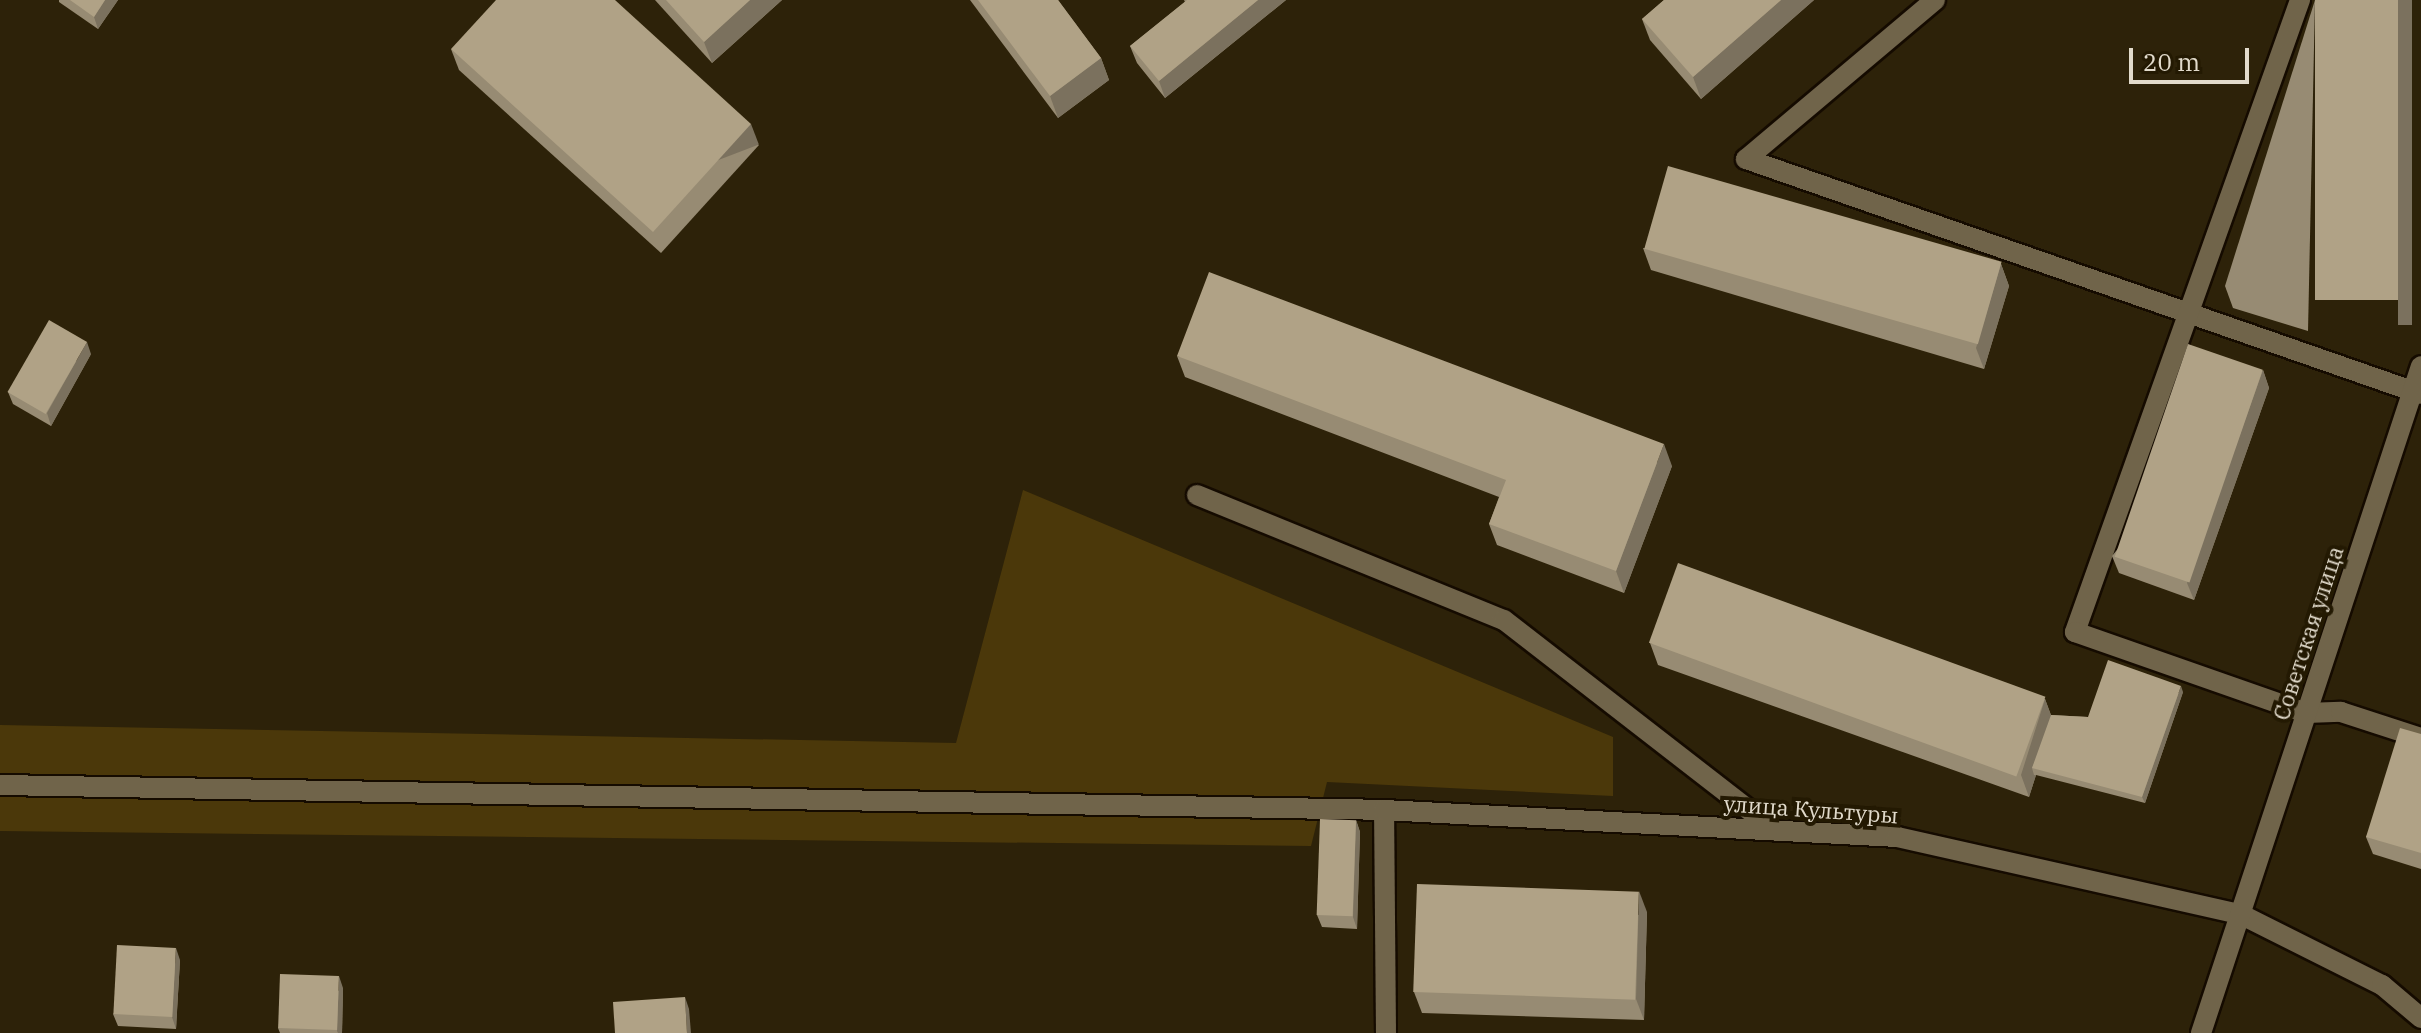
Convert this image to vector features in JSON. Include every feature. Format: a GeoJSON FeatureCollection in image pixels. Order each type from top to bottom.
{"type":"FeatureCollection","features":[{"type":"Feature","properties":{"kind":"street"},"geometry":{"type":"LineString","coordinates":[[1935,0],[1746,159],[2417,392]]}},
{"type":"Feature","properties":{"kind":"street"},"geometry":{"type":"LineString","coordinates":[[2300,0],[2075,632],[2306,713],[2341,712],[2421,738]]}},
{"type":"Feature","properties":{"kind":"street","name":"Советская улица"},"geometry":{"type":"LineString","coordinates":[[2201,1033],[2306,713],[2417,392],[2421,366]]}},
{"type":"Feature","properties":{"kind":"street"},"geometry":{"type":"LineString","coordinates":[[1197,495],[1504,620],[1775,830]]}},
{"type":"Feature","properties":{"kind":"street","name":"улица Культуры"},"geometry":{"type":"LineString","coordinates":[[0,785],[1384,810],[1897,837],[2240,914],[2382,985],[2421,1018]]}},
{"type":"Feature","properties":{"kind":"street"},"geometry":{"type":"LineString","coordinates":[[1384,810],[1386,1033]]}},
{"type":"Feature","properties":{"kind":"shaded area"},"geometry":{"type":"Polygon","coordinates":[[[1023,490],[1613,737],[1613,796],[1327,782],[1311,846],[0,831],[0,725],[956,743],[1023,490]]]}},
{"type":"Feature","properties":{"kind":"building"},"geometry":{"type":"Polygon","coordinates":[[[70,0],[105,0],[94,17],[70,0]]]}},
{"type":"Feature","properties":{"kind":"building"},"geometry":{"type":"Polygon","coordinates":[[[496,0],[615,0],[751,124],[653,232],[451,49],[496,0]]]}},
{"type":"Feature","properties":{"kind":"building"},"geometry":{"type":"Polygon","coordinates":[[[666,0],[750,0],[704,42],[666,0]]]}},
{"type":"Feature","properties":{"kind":"building"},"geometry":{"type":"Polygon","coordinates":[[[978,0],[1058,0],[1101,58],[1050,96],[978,0]]]}},
{"type":"Feature","properties":{"kind":"building"},"geometry":{"type":"Polygon","coordinates":[[[1187,0],[1258,0],[1159,81],[1130,46],[1187,0]]]}},
{"type":"Feature","properties":{"kind":"building"},"geometry":{"type":"Polygon","coordinates":[[[1664,0],[1781,0],[1693,77],[1642,19],[1664,0]]]}},
{"type":"Feature","properties":{"kind":"building"},"geometry":{"type":"Polygon","coordinates":[[[2315,0],[2398,0],[2398,300],[2315,300],[2315,0]]]}},
{"type":"Feature","properties":{"kind":"building"},"geometry":{"type":"Polygon","coordinates":[[[1668,166],[2002,262],[1978,344],[1644,249],[1668,166]]]}},
{"type":"Feature","properties":{"kind":"building"},"geometry":{"type":"Polygon","coordinates":[[[1209,272],[1664,444],[1616,571],[1489,524],[1506,480],[1177,356],[1209,272]]]}},
{"type":"Feature","properties":{"kind":"building"},"geometry":{"type":"Polygon","coordinates":[[[49,320],[87,342],[46,414],[8,392],[49,320]]]}},
{"type":"Feature","properties":{"kind":"building"},"geometry":{"type":"Polygon","coordinates":[[[2188,344],[2263,370],[2189,582],[2115,557],[2188,344]]]}},
{"type":"Feature","properties":{"kind":"building"},"geometry":{"type":"Polygon","coordinates":[[[1678,563],[2045,697],[2016,777],[1649,643],[1678,563]]]}},
{"type":"Feature","properties":{"kind":"building"},"geometry":{"type":"Polygon","coordinates":[[[2108,660],[2181,686],[2142,797],[2032,768],[2051,715],[2088,717],[2108,660]]]}},
{"type":"Feature","properties":{"kind":"building"},"geometry":{"type":"Polygon","coordinates":[[[2400,728],[2421,734],[2421,853],[2366,837],[2400,728]]]}},
{"type":"Feature","properties":{"kind":"building"},"geometry":{"type":"Polygon","coordinates":[[[1320,819],[1356,820],[1353,916],[1317,915],[1320,819]]]}},
{"type":"Feature","properties":{"kind":"building"},"geometry":{"type":"Polygon","coordinates":[[[1417,884],[1639,892],[1635,1000],[1413,992],[1417,884]]]}},
{"type":"Feature","properties":{"kind":"building"},"geometry":{"type":"Polygon","coordinates":[[[117,945],[176,948],[172,1017],[113,1014],[117,945]]]}},
{"type":"Feature","properties":{"kind":"building"},"geometry":{"type":"Polygon","coordinates":[[[280,974],[339,976],[337,1030],[278,1028],[280,974]]]}},
{"type":"Feature","properties":{"kind":"building"},"geometry":{"type":"Polygon","coordinates":[[[685,997],[687,1033],[615,1033],[613,1002],[685,997]]]}}]}
